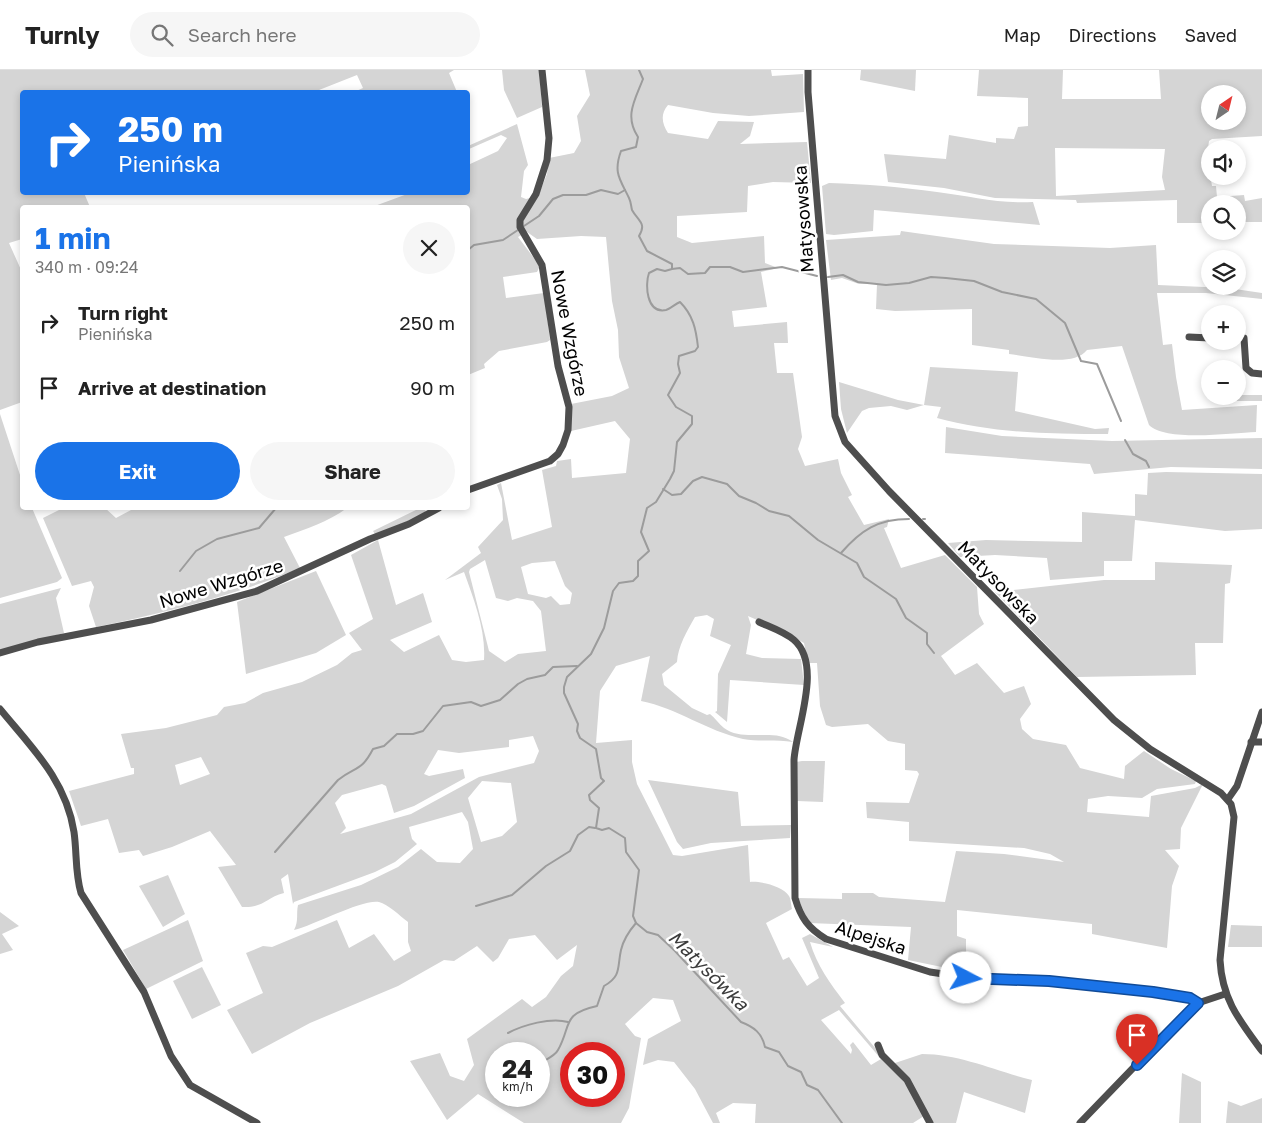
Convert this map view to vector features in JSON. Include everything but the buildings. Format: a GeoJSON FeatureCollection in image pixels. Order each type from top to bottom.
{"type":"FeatureCollection","features":[{"type":"Feature","properties":{"kind":"street","name":"Nowe Wzgórze"},"geometry":{"type":"LineString","coordinates":[[470,489],[550,461],[558,454],[568,430],[569,407],[558,366],[542,265],[520,227],[520,220],[536,194],[547,160],[549,138],[542,70]]}},
{"type":"Feature","properties":{"kind":"street","name":"Matysowska"},"geometry":{"type":"LineString","coordinates":[[808,70],[809,105],[834,406],[837,426],[845,442],[889,491],[1114,720],[1150,749],[1228,799]]}},
{"type":"Feature","properties":{"kind":"street"},"geometry":{"type":"LineString","coordinates":[[1189,337],[1201,338]]}},
{"type":"Feature","properties":{"kind":"street"},"geometry":{"type":"LineString","coordinates":[[1245,350],[1246,368],[1252,373],[1262,374]]}},
{"type":"Feature","properties":{"kind":"street","name":"Nowe Wzgórze"},"geometry":{"type":"LineString","coordinates":[[0,653],[38,642],[152,620],[257,591],[370,538],[409,524],[434,510]]}},
{"type":"Feature","properties":{"kind":"street","name":"Alpejska"},"geometry":{"type":"LineString","coordinates":[[759,622],[792,638],[799,645],[806,666],[806,699],[795,739],[794,760],[795,898],[800,914],[811,930],[826,939],[930,972],[970,978],[1032,980],[1144,990],[1190,998],[1198,1003]]}},
{"type":"Feature","properties":{"kind":"street"},"geometry":{"type":"LineString","coordinates":[[0,710],[53,774],[71,818],[76,845],[77,878],[81,893],[144,992],[181,1073],[190,1085],[257,1123]]}},
{"type":"Feature","properties":{"kind":"street"},"geometry":{"type":"LineString","coordinates":[[1262,712],[1235,792],[1228,799],[1233,809],[1234,817],[1220,960],[1225,994],[1240,1020],[1262,1051]]}},
{"type":"Feature","properties":{"kind":"street"},"geometry":{"type":"LineString","coordinates":[[1251,742],[1262,742]]}},
{"type":"Feature","properties":{"kind":"street"},"geometry":{"type":"LineString","coordinates":[[1080,1123],[1198,1003],[1225,994]]}},
{"type":"Feature","properties":{"kind":"street"},"geometry":{"type":"LineString","coordinates":[[878,1045],[882,1055],[907,1080],[930,1123]]}},
{"type":"Feature","properties":{"kind":"shaded area"},"geometry":{"type":"Polygon","coordinates":[[[0,70],[454,70],[449,73],[456,90],[358,90],[363,88],[357,75],[319,90],[20,90],[20,195],[85,195],[89,205],[20,205],[20,240],[9,243],[20,268],[20,403],[0,410],[0,70]]]}},
{"type":"Feature","properties":{"kind":"shaded area"},"geometry":{"type":"Polygon","coordinates":[[[502,70],[539,70],[542,107],[517,118],[504,90],[502,70]]]}},
{"type":"Feature","properties":{"kind":"shaded area"},"geometry":{"type":"Polygon","coordinates":[[[585,70],[771,70],[772,76],[803,74],[804,112],[749,116],[713,113],[668,105],[665,108],[663,119],[668,133],[708,139],[718,121],[754,122],[750,136],[740,144],[807,142],[811,183],[773,182],[748,186],[747,212],[677,216],[677,237],[692,243],[764,236],[765,263],[778,268],[761,272],[767,307],[732,311],[734,327],[787,322],[788,343],[774,343],[777,373],[793,373],[802,437],[798,449],[805,466],[838,459],[841,473],[852,495],[848,497],[864,525],[889,519],[887,527],[884,528],[901,568],[945,555],[977,587],[979,614],[984,624],[941,656],[955,675],[977,663],[1004,693],[1024,686],[1031,704],[1020,719],[1022,729],[1033,739],[1066,745],[1080,768],[1124,779],[1125,766],[1144,751],[1171,769],[1196,781],[1195,784],[1157,789],[1142,798],[1108,796],[1088,799],[1087,812],[1149,817],[1151,796],[1195,788],[1203,784],[1181,828],[1180,849],[1165,850],[1179,866],[1172,886],[1167,948],[1092,934],[1092,924],[957,910],[957,936],[966,939],[966,972],[908,960],[911,927],[809,923],[798,898],[842,899],[842,893],[873,893],[879,897],[945,902],[956,851],[1004,854],[1064,862],[1050,854],[1024,848],[909,841],[909,822],[867,818],[866,802],[909,803],[919,774],[917,771],[905,770],[905,744],[888,741],[868,724],[832,727],[826,725],[820,706],[817,663],[808,663],[804,643],[785,632],[748,616],[751,625],[746,654],[762,658],[801,659],[804,685],[730,680],[727,722],[715,712],[717,711],[718,674],[731,645],[710,636],[714,619],[707,615],[695,617],[681,644],[677,662],[662,674],[664,685],[692,708],[707,715],[710,714],[724,728],[741,734],[777,736],[793,742],[743,739],[717,731],[654,704],[641,701],[650,656],[616,666],[600,691],[596,743],[632,740],[632,762],[637,784],[673,855],[682,856],[748,845],[750,882],[766,883],[782,889],[790,899],[792,909],[766,923],[783,960],[789,957],[807,986],[819,978],[802,938],[810,934],[833,947],[810,942],[820,967],[845,1003],[840,1006],[907,1086],[924,1116],[913,1123],[755,1123],[756,1104],[733,1103],[716,1113],[720,1123],[713,1123],[695,1089],[674,1062],[658,1060],[643,1065],[648,1039],[681,1021],[673,1000],[653,998],[625,1024],[635,1036],[641,1038],[629,1108],[621,1123],[524,1123],[499,1107],[550,1107],[550,1042],[485,1042],[485,1098],[478,1094],[447,1120],[410,1061],[440,1053],[450,1076],[464,1081],[474,1065],[467,1039],[522,999],[532,1007],[546,997],[561,976],[573,966],[577,945],[557,960],[535,935],[509,939],[498,958],[493,962],[477,946],[454,961],[444,960],[398,986],[310,1023],[252,1054],[227,1010],[263,993],[246,953],[263,946],[272,947],[337,920],[349,948],[374,934],[394,961],[411,951],[408,942],[408,922],[383,903],[371,902],[362,904],[294,930],[298,905],[361,885],[398,867],[421,849],[437,862],[460,863],[473,849],[468,822],[462,812],[409,827],[412,839],[417,844],[395,862],[375,872],[293,904],[288,874],[281,879],[284,893],[255,906],[242,907],[218,867],[236,865],[210,831],[172,847],[143,856],[139,850],[119,853],[108,819],[81,826],[69,791],[134,774],[134,768],[131,768],[121,734],[166,728],[217,715],[224,707],[245,703],[263,693],[302,682],[337,665],[352,653],[362,650],[349,633],[373,619],[351,555],[378,540],[396,605],[423,593],[432,622],[390,640],[404,652],[439,635],[452,660],[466,662],[484,660],[481,626],[464,572],[445,580],[481,553],[478,547],[503,520],[502,499],[497,485],[501,483],[512,540],[552,527],[542,470],[556,466],[557,461],[571,459],[572,478],[626,473],[630,439],[615,421],[571,431],[571,404],[612,396],[629,388],[619,357],[618,330],[612,301],[606,237],[581,236],[537,239],[527,232],[518,237],[540,266],[537,272],[503,277],[506,298],[544,293],[550,340],[499,351],[484,364],[485,368],[470,374],[470,205],[377,205],[405,195],[470,195],[470,164],[498,151],[507,138],[501,135],[470,149],[470,145],[517,124],[528,165],[524,171],[521,197],[526,199],[538,196],[547,174],[549,158],[574,153],[581,141],[577,116],[590,95],[585,70]],[[485,560],[470,569],[469,572],[489,651],[505,662],[518,654],[546,651],[541,611],[533,601],[517,598],[508,601],[496,598],[485,560]],[[555,561],[532,563],[521,567],[528,594],[546,598],[551,596],[560,605],[570,604],[572,593],[565,586],[555,561]],[[533,736],[509,740],[509,747],[459,753],[438,750],[424,774],[429,776],[463,769],[465,778],[414,806],[394,813],[386,786],[382,784],[342,795],[335,803],[346,828],[340,834],[411,814],[479,777],[534,763],[539,751],[533,736]],[[201,757],[175,765],[180,785],[210,774],[201,757]],[[482,781],[468,798],[481,842],[502,836],[517,822],[511,783],[482,781]],[[839,1010],[821,1020],[851,1054],[850,1045],[853,1042],[871,1065],[881,1059],[839,1010]]]}},
{"type":"Feature","properties":{"kind":"shaded area"},"geometry":{"type":"Polygon","coordinates":[[[861,70],[916,70],[915,91],[860,80],[861,70]]]}},
{"type":"Feature","properties":{"kind":"shaded area"},"geometry":{"type":"Polygon","coordinates":[[[979,70],[1063,70],[1062,99],[1161,99],[1159,70],[1262,70],[1262,136],[1201,140],[1201,185],[1216,186],[1217,195],[1201,195],[1201,223],[1177,223],[1177,200],[1077,203],[1076,200],[995,198],[944,188],[888,182],[884,154],[946,159],[949,135],[996,143],[996,138],[1014,139],[1018,127],[1028,126],[1028,98],[977,96],[979,70]],[[1055,148],[1056,196],[1165,190],[1162,177],[1165,149],[1055,148]]]}},
{"type":"Feature","properties":{"kind":"shaded area"},"geometry":{"type":"Polygon","coordinates":[[[829,183],[910,189],[996,201],[1033,202],[1040,225],[874,210],[873,231],[834,235],[826,234],[822,186],[829,183]]]}},
{"type":"Feature","properties":{"kind":"shaded area"},"geometry":{"type":"Polygon","coordinates":[[[1262,198],[1262,222],[1246,222],[1246,201],[1262,198]]]}},
{"type":"Feature","properties":{"kind":"shaded area"},"geometry":{"type":"Polygon","coordinates":[[[901,231],[994,244],[1110,248],[1156,245],[1158,285],[1201,287],[1201,293],[1157,293],[1163,345],[1172,344],[1182,410],[1257,405],[1256,432],[1184,435],[1157,430],[1149,425],[1122,346],[1087,350],[1080,355],[1061,360],[1009,354],[1009,350],[972,345],[972,309],[895,311],[876,309],[877,284],[859,284],[842,278],[831,280],[826,240],[900,235],[901,231]]]}},
{"type":"Feature","properties":{"kind":"shaded area"},"geometry":{"type":"Polygon","coordinates":[[[1246,291],[1262,293],[1262,299],[1225,295],[1246,295],[1246,291]]]}},
{"type":"Feature","properties":{"kind":"shaded area"},"geometry":{"type":"Polygon","coordinates":[[[930,367],[1018,372],[1015,411],[1095,429],[1109,428],[1108,434],[1000,430],[937,418],[941,407],[924,405],[930,367]]]}},
{"type":"Feature","properties":{"kind":"shaded area"},"geometry":{"type":"Polygon","coordinates":[[[839,382],[898,400],[924,405],[907,410],[891,406],[869,408],[862,411],[847,433],[841,409],[839,382]]]}},
{"type":"Feature","properties":{"kind":"shaded area"},"geometry":{"type":"Polygon","coordinates":[[[1246,395],[1262,395],[1262,401],[1246,401],[1246,395]]]}},
{"type":"Feature","properties":{"kind":"shaded area"},"geometry":{"type":"Polygon","coordinates":[[[0,414],[20,475],[20,510],[33,510],[62,578],[57,582],[0,598],[0,414]]]}},
{"type":"Feature","properties":{"kind":"shaded area"},"geometry":{"type":"Polygon","coordinates":[[[946,427],[1002,436],[1112,441],[1262,438],[1262,469],[1171,467],[1094,474],[1090,464],[945,453],[946,427]]]}},
{"type":"Feature","properties":{"kind":"shaded area"},"geometry":{"type":"Polygon","coordinates":[[[1148,473],[1262,474],[1262,529],[1225,531],[1135,520],[1132,561],[1104,561],[1104,576],[1050,580],[1047,558],[995,555],[960,557],[948,543],[986,540],[1082,542],[1082,512],[1135,516],[1135,494],[1147,495],[1148,473]]]}},
{"type":"Feature","properties":{"kind":"shaded area"},"geometry":{"type":"Polygon","coordinates":[[[59,510],[107,510],[116,518],[131,510],[344,510],[325,521],[284,537],[300,568],[225,595],[96,627],[89,606],[94,587],[91,581],[72,586],[43,518],[59,510]]]}},
{"type":"Feature","properties":{"kind":"shaded area"},"geometry":{"type":"Polygon","coordinates":[[[416,510],[426,510],[411,520],[375,534],[373,531],[416,510]]]}},
{"type":"Feature","properties":{"kind":"shaded area"},"geometry":{"type":"Polygon","coordinates":[[[1155,562],[1232,565],[1230,583],[1225,584],[1223,643],[1195,643],[1196,675],[1077,677],[995,592],[1104,580],[1155,580],[1155,562]]]}},
{"type":"Feature","properties":{"kind":"shaded area"},"geometry":{"type":"Polygon","coordinates":[[[316,571],[346,635],[316,653],[246,674],[237,602],[316,571]]]}},
{"type":"Feature","properties":{"kind":"shaded area"},"geometry":{"type":"Polygon","coordinates":[[[61,588],[56,598],[64,633],[0,651],[0,604],[61,588]]]}},
{"type":"Feature","properties":{"kind":"shaded area"},"geometry":{"type":"Polygon","coordinates":[[[825,761],[823,802],[797,801],[796,762],[825,761]]]}},
{"type":"Feature","properties":{"kind":"shaded area"},"geometry":{"type":"Polygon","coordinates":[[[648,780],[738,792],[741,826],[791,825],[790,838],[711,843],[683,849],[677,842],[648,780]]]}},
{"type":"Feature","properties":{"kind":"shaded area"},"geometry":{"type":"Polygon","coordinates":[[[168,875],[185,914],[163,927],[139,886],[168,875]]]}},
{"type":"Feature","properties":{"kind":"shaded area"},"geometry":{"type":"Polygon","coordinates":[[[0,912],[19,926],[2,934],[13,950],[0,954],[0,912]]]}},
{"type":"Feature","properties":{"kind":"shaded area"},"geometry":{"type":"Polygon","coordinates":[[[188,920],[203,961],[146,989],[123,950],[188,920]]]}},
{"type":"Feature","properties":{"kind":"shaded area"},"geometry":{"type":"Polygon","coordinates":[[[1231,925],[1262,926],[1262,947],[1228,947],[1231,925]]]}},
{"type":"Feature","properties":{"kind":"shaded area"},"geometry":{"type":"Polygon","coordinates":[[[202,967],[221,1005],[192,1019],[173,981],[202,967]]]}},
{"type":"Feature","properties":{"kind":"shaded area"},"geometry":{"type":"Polygon","coordinates":[[[922,1054],[964,1060],[1032,1080],[1025,1113],[964,1092],[956,1123],[933,1123],[892,1064],[922,1054]]]}},
{"type":"Feature","properties":{"kind":"shaded area"},"geometry":{"type":"Polygon","coordinates":[[[1182,1073],[1201,1082],[1201,1123],[1179,1123],[1182,1073]]]}},
{"type":"Feature","properties":{"kind":"shaded area"},"geometry":{"type":"Polygon","coordinates":[[[1262,1098],[1262,1123],[1226,1123],[1228,1101],[1241,1106],[1262,1098]]]}},
{"type":"Feature","properties":{"kind":"waterway","name":"Matysówka"},"geometry":{"type":"LineString","coordinates":[[639,70],[643,79],[634,101],[631,115],[638,137],[636,147],[621,151],[618,171],[632,210],[641,222],[642,228],[639,236],[647,251],[672,264],[672,269],[665,271],[657,269],[649,273],[647,284],[648,297],[654,307],[659,310],[666,310],[680,302],[691,317],[695,328],[698,347],[695,351],[679,356],[680,373],[668,395],[676,407],[692,416],[692,424],[677,442],[674,471],[670,479],[656,502],[647,508],[641,532],[649,551],[638,561],[638,576],[633,581],[619,583],[613,591],[604,628],[591,654],[567,677],[564,693],[578,724],[577,731],[580,738],[596,749],[601,778],[604,781],[589,795],[590,800],[599,808],[596,828],[602,830],[609,828],[625,838],[626,852],[639,870],[633,916],[636,923],[647,932],[658,935],[741,1022],[757,1031],[765,1047],[779,1052],[788,1066],[801,1072],[807,1085],[818,1090],[842,1123]]}},
{"type":"Feature","properties":{"kind":"waterway"},"geometry":{"type":"LineString","coordinates":[[470,248],[474,245],[503,240],[539,216],[553,199],[563,195],[586,195],[601,190],[618,194],[625,190]]}},
{"type":"Feature","properties":{"kind":"waterway"},"geometry":{"type":"LineString","coordinates":[[672,269],[680,268],[688,274],[705,273],[710,267],[730,267],[743,272],[782,267],[817,276]]}},
{"type":"Feature","properties":{"kind":"waterway"},"geometry":{"type":"LineString","coordinates":[[828,277],[843,275],[858,282],[886,285],[909,283],[931,277],[946,278],[974,281],[1002,292],[1036,299],[1065,323],[1081,361],[1097,364],[1121,421]]}},
{"type":"Feature","properties":{"kind":"waterway"},"geometry":{"type":"LineString","coordinates":[[1125,440],[1133,454],[1146,461],[1149,467]]}},
{"type":"Feature","properties":{"kind":"waterway"},"geometry":{"type":"LineString","coordinates":[[663,489],[672,495],[681,494],[693,481],[702,477],[727,484],[739,496],[769,511],[789,516],[818,540],[857,563],[864,577],[896,599],[906,618],[927,633],[927,644],[934,653]]}},
{"type":"Feature","properties":{"kind":"waterway"},"geometry":{"type":"LineString","coordinates":[[180,571],[196,551],[217,539],[259,528],[274,510]]}},
{"type":"Feature","properties":{"kind":"waterway"},"geometry":{"type":"LineString","coordinates":[[841,553],[856,538],[871,527],[888,521],[909,519]]}},
{"type":"Feature","properties":{"kind":"waterway"},"geometry":{"type":"LineString","coordinates":[[275,852],[338,780],[365,762],[373,749],[384,746],[397,734],[413,734],[423,731],[443,706],[471,702],[481,706],[500,700],[518,684],[527,679],[545,675],[553,667],[577,666]]}},
{"type":"Feature","properties":{"kind":"waterway"},"geometry":{"type":"LineString","coordinates":[[476,906],[512,895],[546,866],[570,851],[578,835],[589,827],[595,828]]}},
{"type":"Feature","properties":{"kind":"waterway"},"geometry":{"type":"LineString","coordinates":[[550,1057],[557,1052],[569,1022],[573,1017],[586,1009],[597,1006],[604,986],[614,979],[618,971],[622,947],[636,923]]}},
{"type":"Feature","properties":{"kind":"waterway"},"geometry":{"type":"LineString","coordinates":[[508,1033],[537,1023],[554,1020],[568,1022]]}},
{"type":"Feature","properties":{"kind":"route"},"geometry":{"type":"LineString","coordinates":[[966,978],[1084,984],[1190,998],[1198,1003],[1178,1021],[1137,1065]]}}]}
